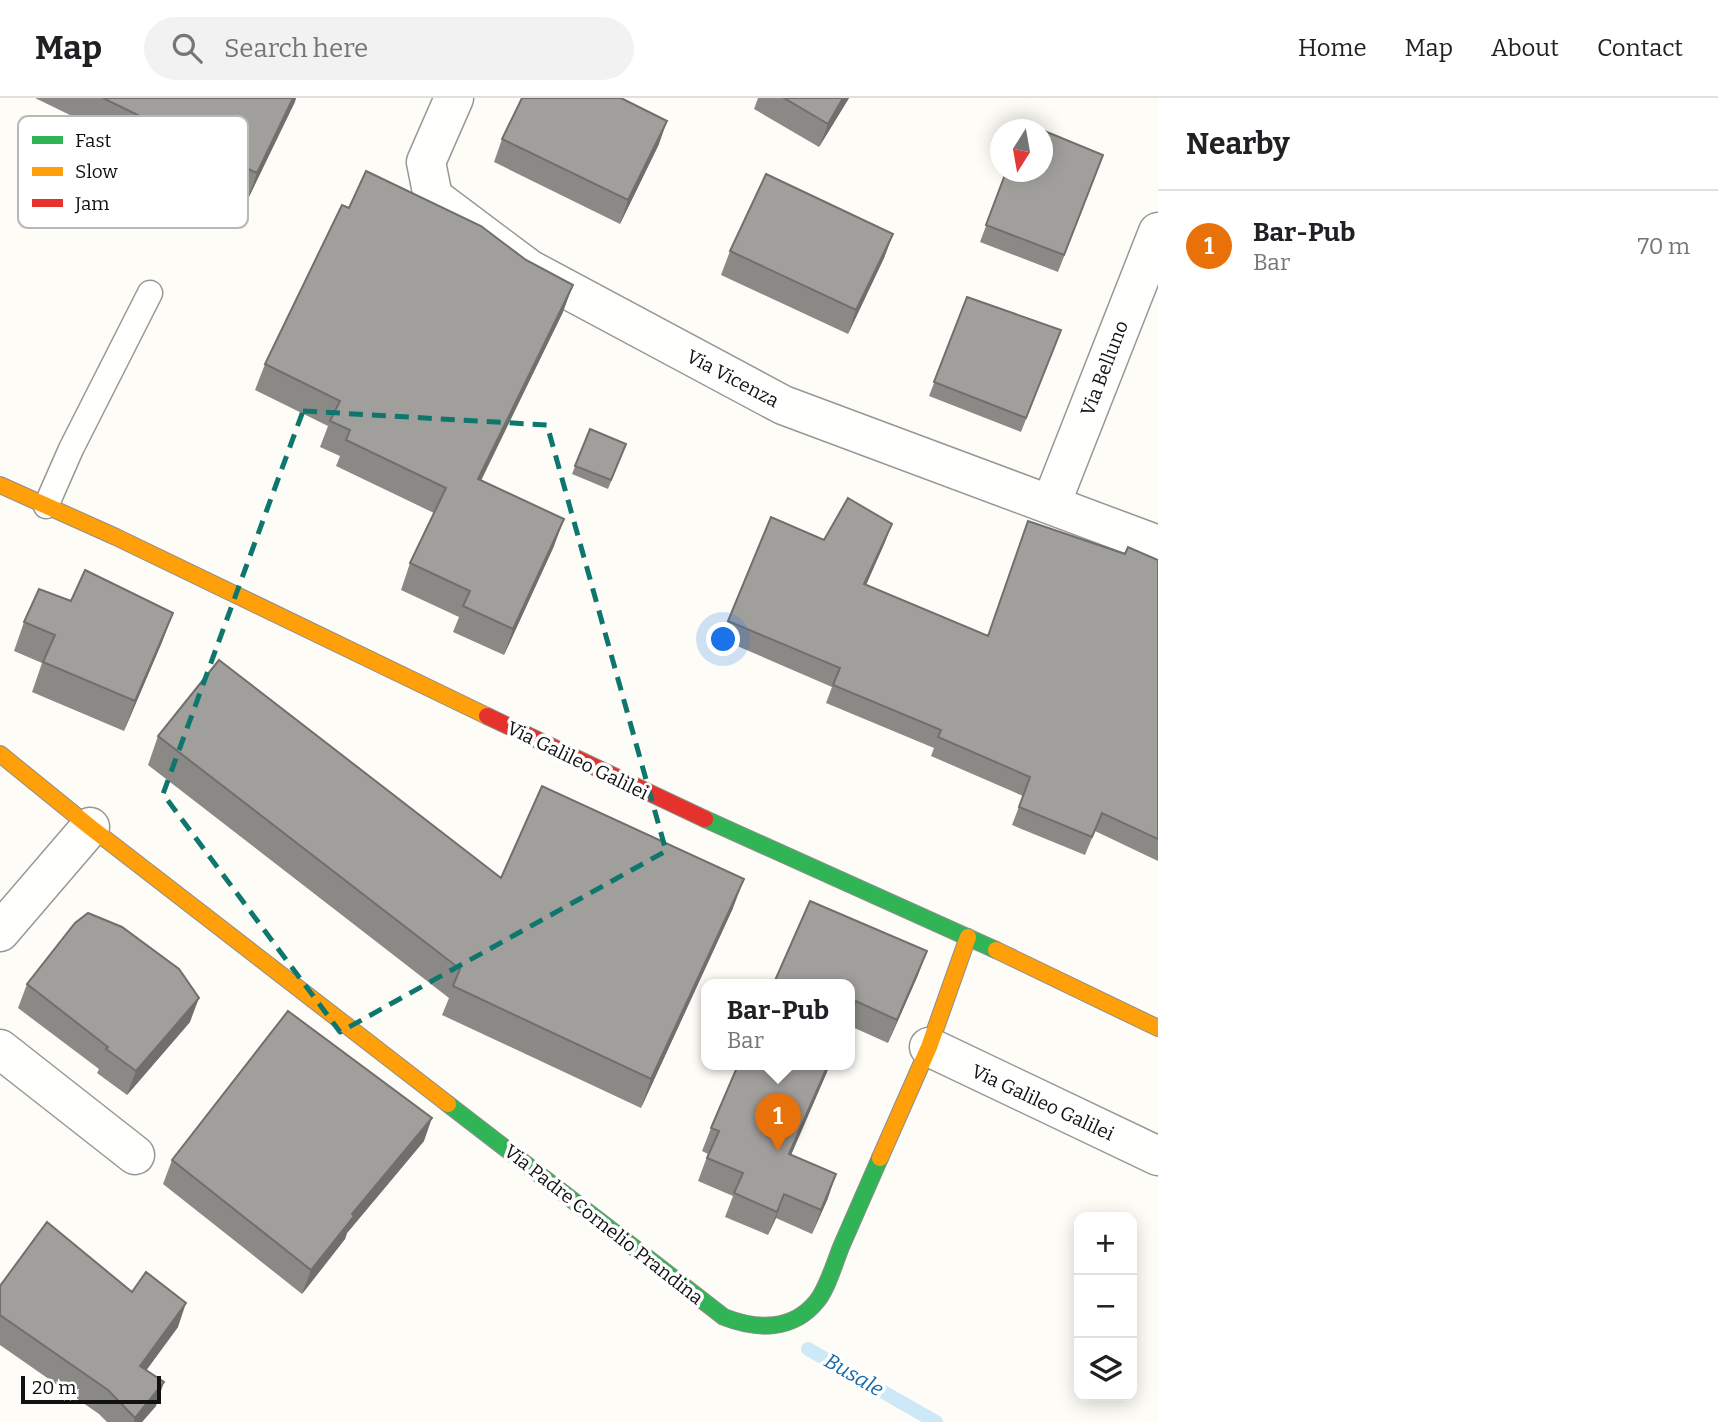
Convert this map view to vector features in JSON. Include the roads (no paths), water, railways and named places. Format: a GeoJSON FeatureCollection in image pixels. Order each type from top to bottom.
{"type":"FeatureCollection","features":[{"type":"Feature","properties":{"kind":"street","name":"Via Vicenza"},"geometry":{"type":"LineString","coordinates":[[454,98],[426,162],[433,197],[529,269],[783,405],[1158,545]]}},
{"type":"Feature","properties":{"kind":"street","name":"Via Belluno"},"geometry":{"type":"LineString","coordinates":[[1051,504],[1158,232]]}},
{"type":"Feature","properties":{"kind":"street","name":"Via Galileo Galilei"},"geometry":{"type":"LineString","coordinates":[[0,485],[116,537],[662,800],[968,937],[1158,1028]]}},
{"type":"Feature","properties":{"kind":"street","name":"Via Padre Cornelio Prandina"},"geometry":{"type":"LineString","coordinates":[[0,754],[90,827],[724,1317],[758,1328],[789,1322],[803,1315],[818,1300],[929,1047],[968,937]]}},
{"type":"Feature","properties":{"kind":"street"},"geometry":{"type":"LineString","coordinates":[[0,932],[90,827]]}},
{"type":"Feature","properties":{"kind":"street","name":"Via Galileo Galilei"},"geometry":{"type":"LineString","coordinates":[[929,1047],[1158,1156]]}},
{"type":"Feature","properties":{"kind":"street"},"geometry":{"type":"LineString","coordinates":[[0,1049],[135,1155]]}},
{"type":"Feature","properties":{"kind":"lane"},"geometry":{"type":"LineString","coordinates":[[46,506],[71,449],[150,293]]}},
{"type":"Feature","properties":{"kind":"waterway","name":"Busale"},"geometry":{"type":"LineString","coordinates":[[808,1349],[936,1422]]}},
{"type":"Feature","properties":{"kind":"place","name":"Bar-Pub"},"geometry":{"type":"Point","coordinates":[778,1151]}}]}
